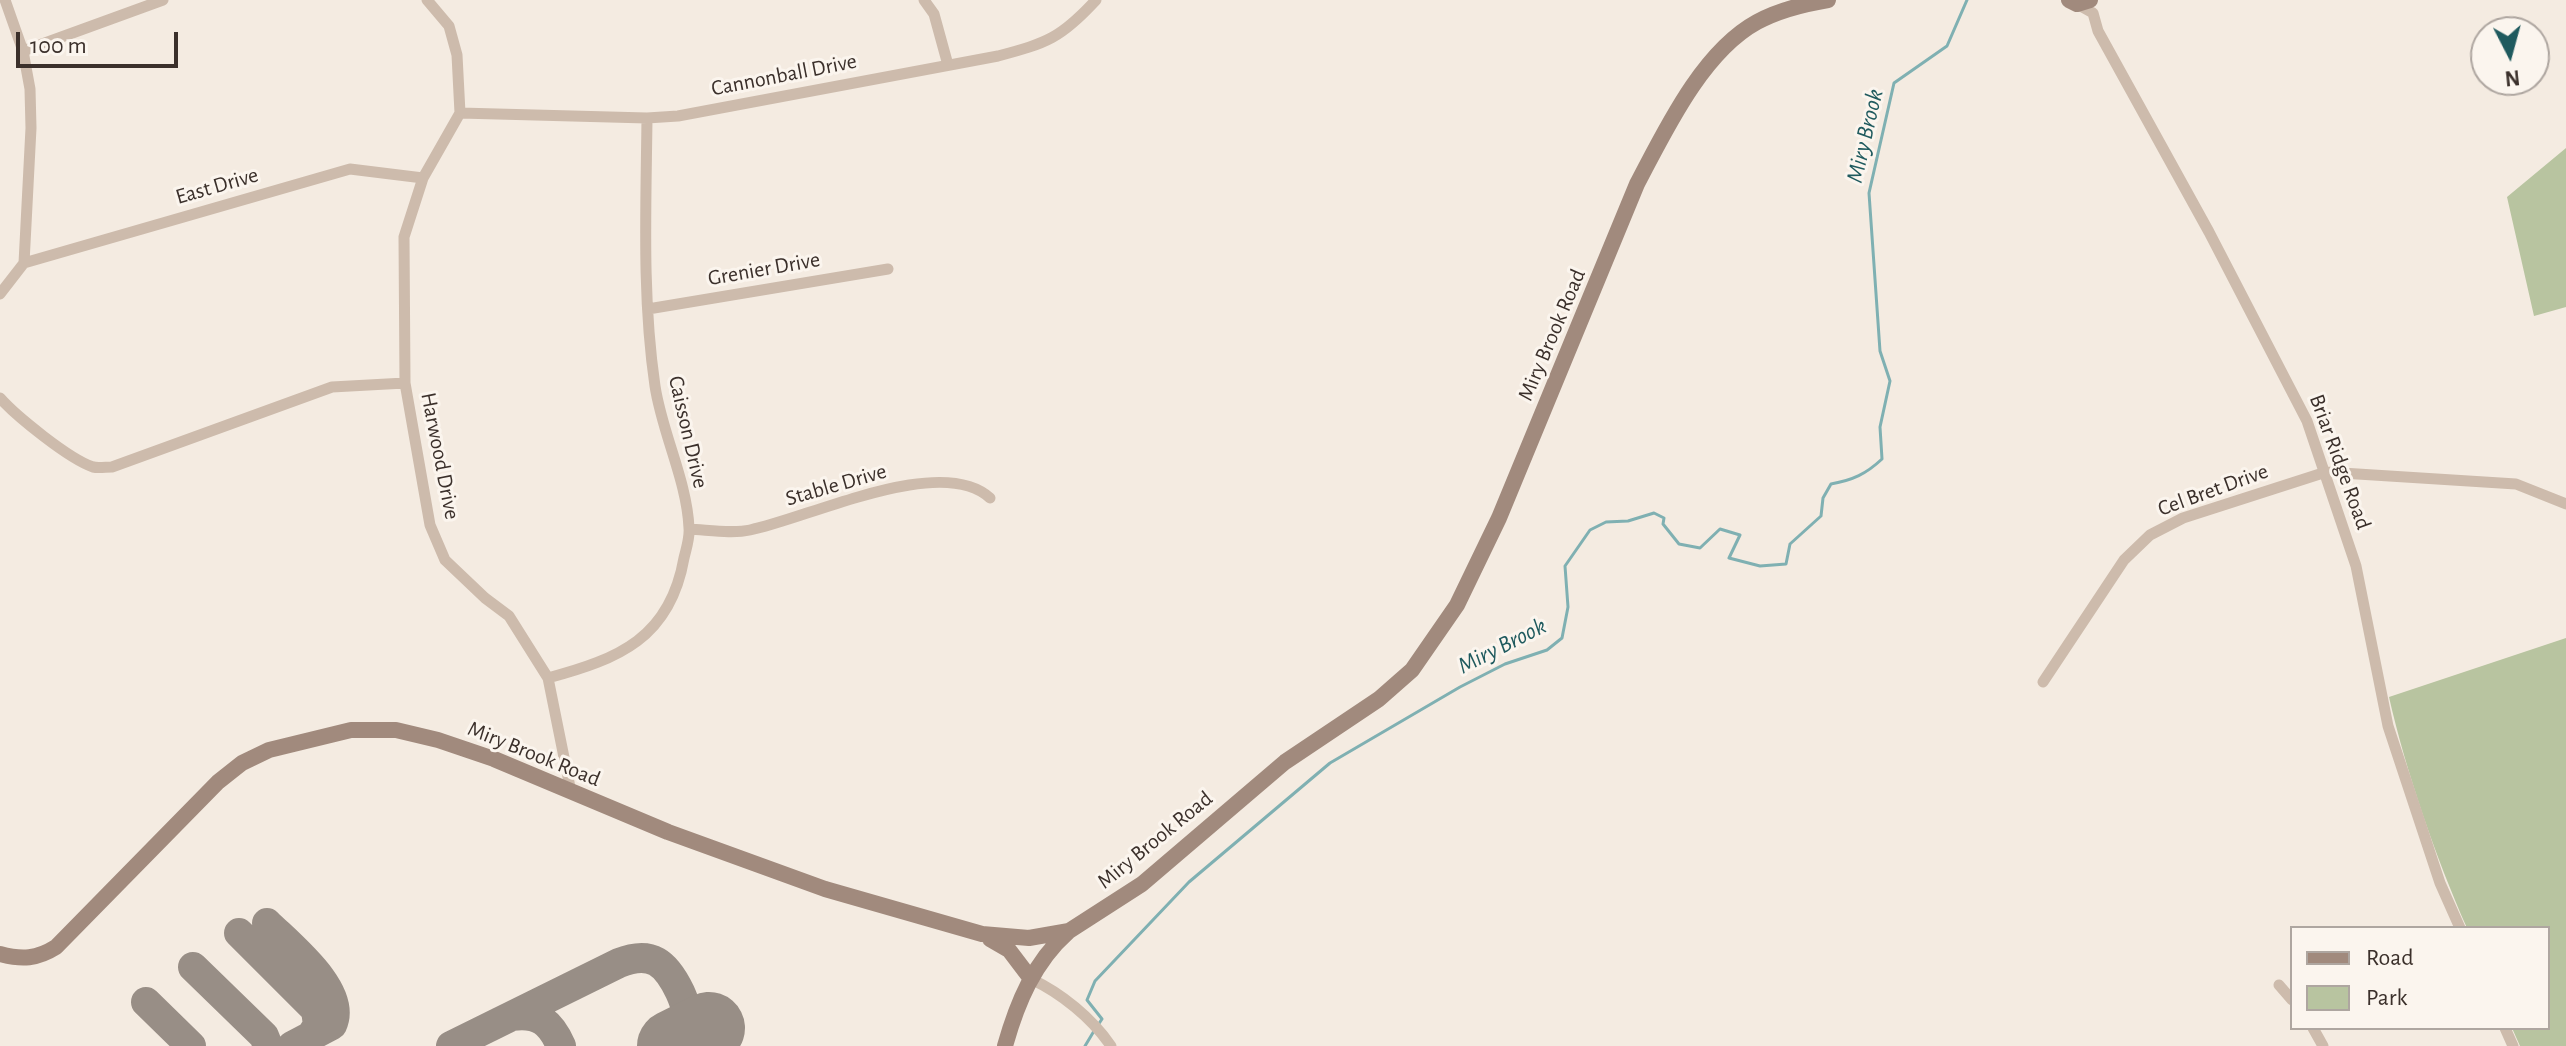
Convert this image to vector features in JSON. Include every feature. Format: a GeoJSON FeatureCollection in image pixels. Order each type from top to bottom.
{"type":"FeatureCollection","features":[{"type":"Feature","properties":{"kind":"main road","name":"Miry Brook Road"},"geometry":{"type":"LineString","coordinates":[[0,954],[18,959],[41,956],[56,947],[218,782],[242,763],[269,750],[351,730],[396,730],[466,749],[765,869],[982,934],[1029,938],[1069,931],[1142,884],[1285,762],[1379,699],[1412,670],[1457,605],[1492,531],[1637,184],[1663,135],[1723,49],[1756,23],[1799,5],[1828,0]]}},
{"type":"Feature","properties":{"kind":"main road"},"geometry":{"type":"LineString","coordinates":[[1005,1046],[1031,979],[1053,944],[1069,931]]}},
{"type":"Feature","properties":{"kind":"main road"},"geometry":{"type":"LineString","coordinates":[[982,934],[1009,950],[1031,979]]}},
{"type":"Feature","properties":{"kind":"street"},"geometry":{"type":"LineString","coordinates":[[0,294],[24,263],[31,128],[30,89],[23,51],[5,0]]}},
{"type":"Feature","properties":{"kind":"street"},"geometry":{"type":"LineString","coordinates":[[23,51],[163,0]]}},
{"type":"Feature","properties":{"kind":"street"},"geometry":{"type":"LineString","coordinates":[[405,383],[404,237],[423,178],[460,113],[457,55],[449,26],[427,0]]}},
{"type":"Feature","properties":{"kind":"street"},"geometry":{"type":"LineString","coordinates":[[924,0],[934,14],[948,65]]}},
{"type":"Feature","properties":{"kind":"street","name":"Cannonball Drive"},"geometry":{"type":"LineString","coordinates":[[460,113],[647,118],[678,116],[998,56],[1046,42],[1071,27],[1096,0]]}},
{"type":"Feature","properties":{"kind":"street","name":"Briar Ridge Road"},"geometry":{"type":"LineString","coordinates":[[2079,1],[2093,13],[2098,31],[2209,232],[2307,421],[2356,566],[2388,726],[2440,883],[2459,926]]}},
{"type":"Feature","properties":{"kind":"street","name":"Caisson Drive"},"geometry":{"type":"LineString","coordinates":[[548,678],[597,665],[658,624],[682,571],[689,529],[655,388],[648,309],[644,211],[647,118]]}},
{"type":"Feature","properties":{"kind":"street","name":"East Drive"},"geometry":{"type":"LineString","coordinates":[[24,263],[350,169],[423,178]]}},
{"type":"Feature","properties":{"kind":"street","name":"Grenier Drive"},"geometry":{"type":"LineString","coordinates":[[648,309],[888,269]]}},
{"type":"Feature","properties":{"kind":"street","name":"Harwood Drive"},"geometry":{"type":"LineString","coordinates":[[0,398],[10,410],[79,460],[95,468],[112,467],[332,387],[405,383],[430,525],[445,560],[509,616],[548,678],[571,792]]}},
{"type":"Feature","properties":{"kind":"street"},"geometry":{"type":"LineString","coordinates":[[2326,472],[2516,484],[2566,504]]}},
{"type":"Feature","properties":{"kind":"street","name":"Cel Bret Drive"},"geometry":{"type":"LineString","coordinates":[[2043,682],[2124,560],[2150,535],[2183,518],[2326,472]]}},
{"type":"Feature","properties":{"kind":"street","name":"Stable Drive"},"geometry":{"type":"LineString","coordinates":[[689,529],[748,531],[886,490],[930,482],[979,487],[990,498]]}},
{"type":"Feature","properties":{"kind":"street"},"geometry":{"type":"LineString","coordinates":[[1031,979],[1048,987],[1091,1023],[1111,1046]]}},
{"type":"Feature","properties":{"kind":"street"},"geometry":{"type":"LineString","coordinates":[[2279,985],[2290,998]]}},
{"type":"Feature","properties":{"kind":"green space"},"geometry":{"type":"Polygon","coordinates":[[[2566,148],[2566,307],[2534,316],[2507,197],[2566,148]]]}},
{"type":"Feature","properties":{"kind":"green space"},"geometry":{"type":"Polygon","coordinates":[[[2566,638],[2566,1046],[2520,1046],[2513,1030],[2550,1030],[2550,926],[2466,926],[2423,814],[2389,697],[2566,638]]]}},
{"type":"Feature","properties":{"kind":"waterway","name":"Miry Brook"},"geometry":{"type":"LineString","coordinates":[[1098,1025],[1102,1019],[1087,1000],[1095,981],[1189,882],[1330,763],[1460,687],[1505,664],[1547,650],[1562,638],[1568,607],[1565,566],[1590,530],[1606,522],[1628,521],[1654,513],[1664,518],[1663,524],[1679,544],[1700,548],[1720,529],[1740,535],[1729,558],[1760,566],[1786,564],[1790,544],[1821,516],[1823,498],[1831,484],[1859,476],[1882,459],[1880,427],[1890,381],[1880,351],[1869,193],[1894,83],[1947,46],[1967,0]]}},
{"type":"Feature","properties":{"kind":"waterway","name":"Miry Brook"},"geometry":{"type":"LineString","coordinates":[[1085,1046],[1094,1031]]}},
{"type":"Feature","properties":{"kind":"taxiway"},"geometry":{"type":"LineString","coordinates":[[267,923],[314,970],[332,998],[335,1012],[332,1025],[292,1046]]}},
{"type":"Feature","properties":{"kind":"taxiway"},"geometry":{"type":"LineString","coordinates":[[239,933],[316,1010],[318,1025],[311,1036]]}},
{"type":"Feature","properties":{"kind":"taxiway"},"geometry":{"type":"LineString","coordinates":[[451,1046],[619,963],[640,958],[657,962],[663,967],[675,982],[683,1000],[685,1024],[671,1046]]}},
{"type":"Feature","properties":{"kind":"taxiway"},"geometry":{"type":"LineString","coordinates":[[193,967],[264,1036],[268,1046]]}},
{"type":"Feature","properties":{"kind":"taxiway"},"geometry":{"type":"LineString","coordinates":[[146,1002],[191,1046]]}},
{"type":"Feature","properties":{"kind":"taxiway"},"geometry":{"type":"LineString","coordinates":[[512,1016],[530,1016],[543,1021],[561,1046]]}},
{"type":"Feature","properties":{"kind":"runway"},"geometry":{"type":"LineString","coordinates":[[673,1046],[709,1028]]}}]}
